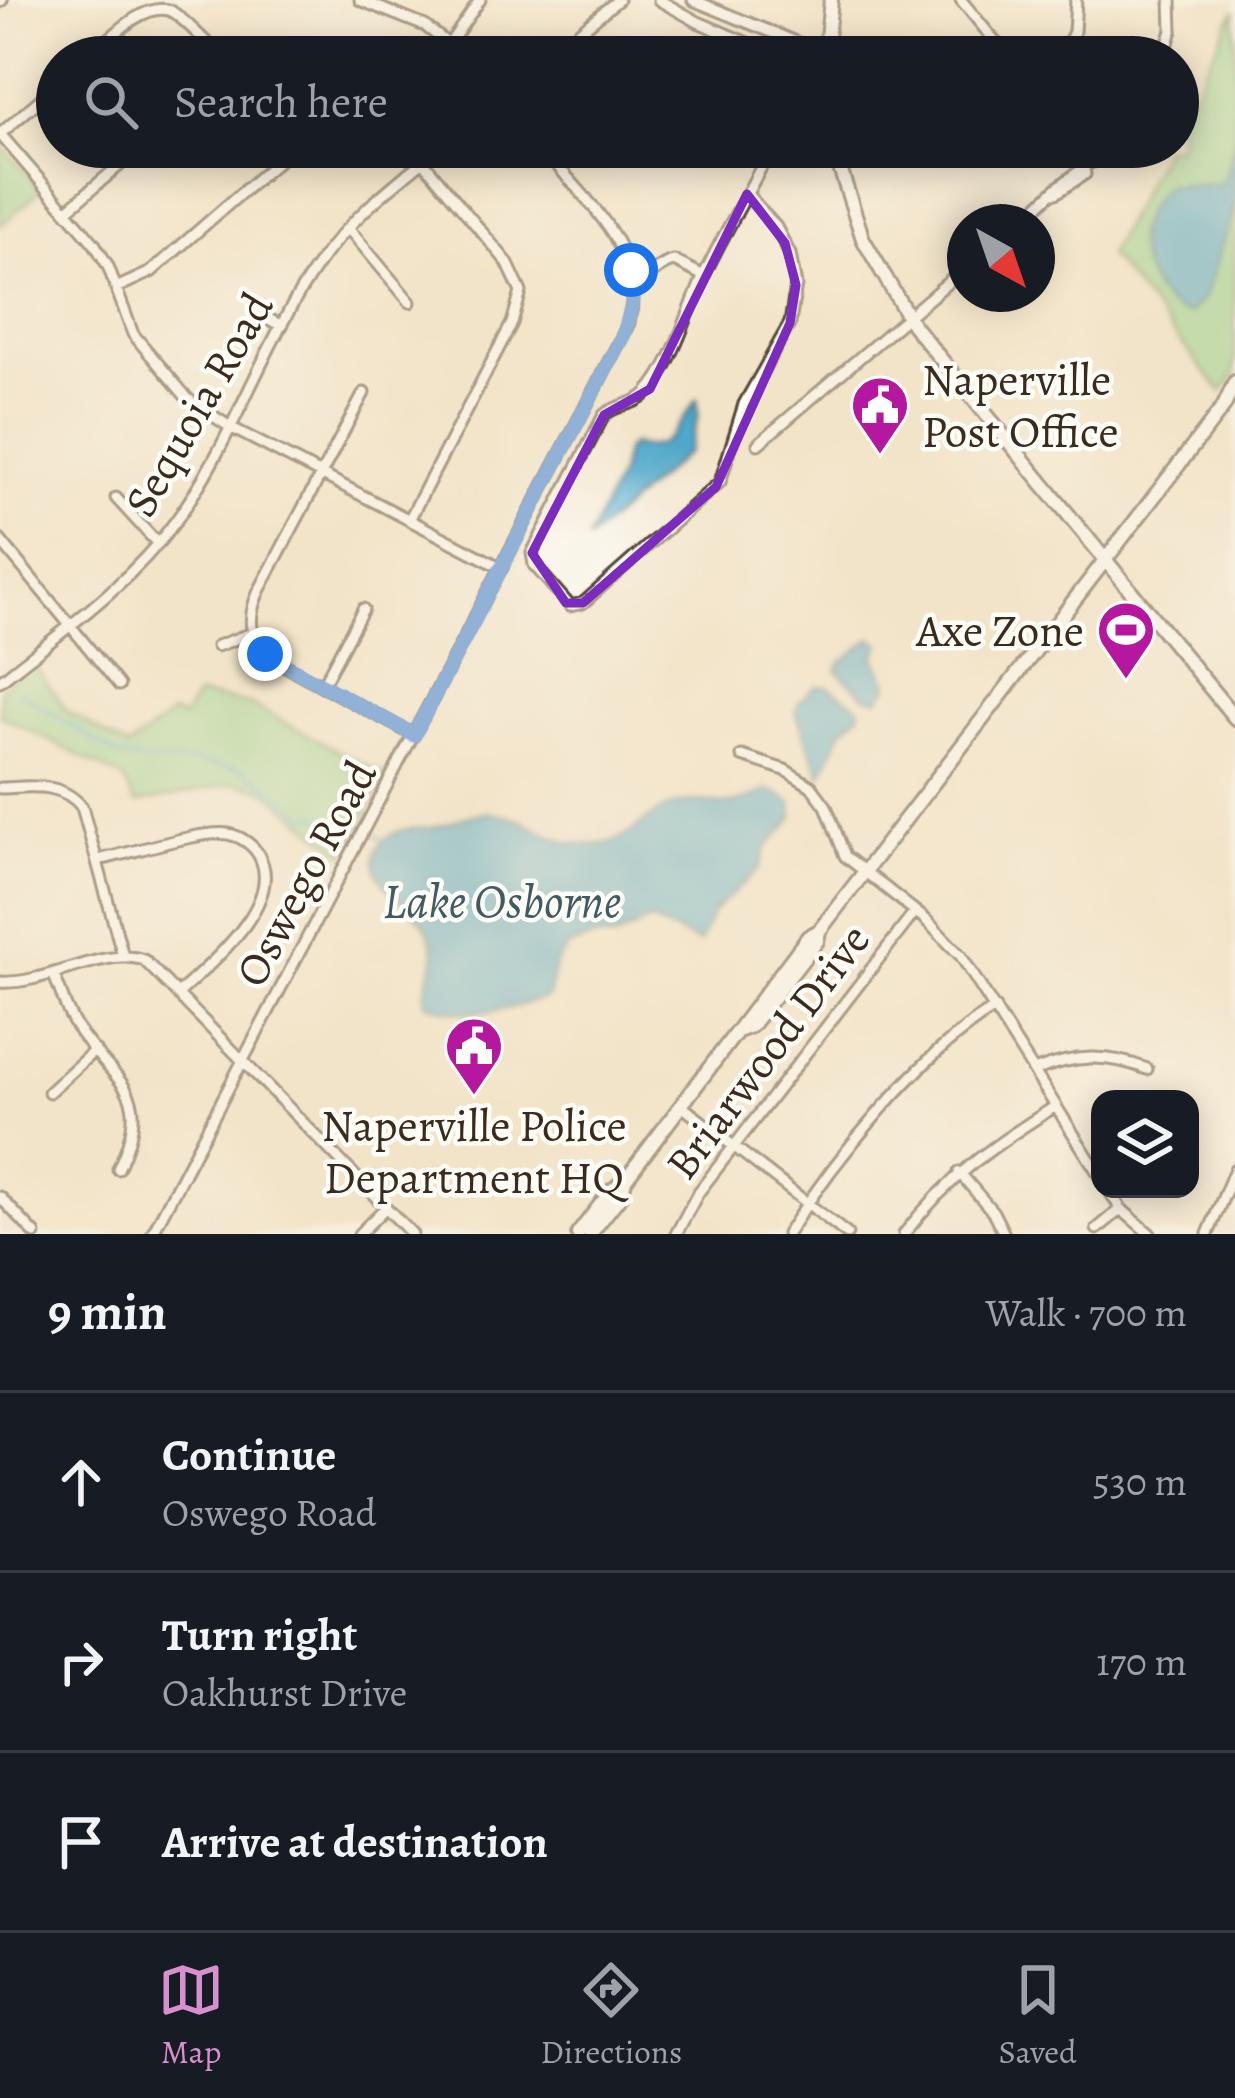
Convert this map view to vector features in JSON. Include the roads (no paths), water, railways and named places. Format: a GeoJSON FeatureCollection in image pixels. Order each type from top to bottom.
{"type":"FeatureCollection","features":[{"type":"Feature","properties":{"kind":"main road"},"geometry":{"type":"LineString","coordinates":[[827,36],[831,0]]}},
{"type":"Feature","properties":{"kind":"main road"},"geometry":{"type":"LineString","coordinates":[[840,168],[863,239],[907,317],[1235,718]]}},
{"type":"Feature","properties":{"kind":"main road"},"geometry":{"type":"LineString","coordinates":[[578,1234],[817,941],[819,931],[1232,398],[1228,391],[1235,382]]}},
{"type":"Feature","properties":{"kind":"main road"},"geometry":{"type":"LineString","coordinates":[[590,1234],[621,1195],[626,1180]]}},
{"type":"Feature","properties":{"kind":"street"},"geometry":{"type":"LineString","coordinates":[[362,0],[408,17],[439,36]]}},
{"type":"Feature","properties":{"kind":"street"},"geometry":{"type":"LineString","coordinates":[[455,36],[480,0]]}},
{"type":"Feature","properties":{"kind":"street"},"geometry":{"type":"LineString","coordinates":[[573,36],[617,0]]}},
{"type":"Feature","properties":{"kind":"street"},"geometry":{"type":"LineString","coordinates":[[659,0],[731,36]]}},
{"type":"Feature","properties":{"kind":"street"},"geometry":{"type":"LineString","coordinates":[[693,0],[778,36]]}},
{"type":"Feature","properties":{"kind":"street"},"geometry":{"type":"LineString","coordinates":[[961,0],[991,36]]}},
{"type":"Feature","properties":{"kind":"street"},"geometry":{"type":"LineString","coordinates":[[1072,36],[1076,0]]}},
{"type":"Feature","properties":{"kind":"street"},"geometry":{"type":"LineString","coordinates":[[1170,36],[1171,0]]}},
{"type":"Feature","properties":{"kind":"street"},"geometry":{"type":"LineString","coordinates":[[113,36],[139,13],[158,6],[170,10],[200,36]]}},
{"type":"Feature","properties":{"kind":"street"},"geometry":{"type":"LineString","coordinates":[[36,103],[0,134],[103,256],[129,326],[145,353],[188,399],[230,427],[502,568]]}},
{"type":"Feature","properties":{"kind":"street"},"geometry":{"type":"LineString","coordinates":[[66,211],[116,168]]}},
{"type":"Feature","properties":{"kind":"street"},"geometry":{"type":"LineString","coordinates":[[116,289],[151,272],[270,168]]}},
{"type":"Feature","properties":{"kind":"street","name":"Sequoia Road"},"geometry":{"type":"LineString","coordinates":[[0,681],[129,575],[158,544],[195,491],[308,280],[348,228],[415,168]]}},
{"type":"Feature","properties":{"kind":"street"},"geometry":{"type":"LineString","coordinates":[[409,520],[512,323],[521,292],[507,262],[429,168]]}},
{"type":"Feature","properties":{"kind":"street"},"geometry":{"type":"LineString","coordinates":[[558,168],[617,239],[633,282],[647,280],[674,261],[704,276]]}},
{"type":"Feature","properties":{"kind":"street"},"geometry":{"type":"LineString","coordinates":[[747,194],[785,242],[796,285],[790,323],[744,404],[723,476],[583,603],[566,603],[534,565],[532,553],[604,415],[641,398],[650,388],[704,276],[747,194],[761,168]]}},
{"type":"Feature","properties":{"kind":"street"},"geometry":{"type":"LineString","coordinates":[[1043,204],[1088,168]]}},
{"type":"Feature","properties":{"kind":"street"},"geometry":{"type":"LineString","coordinates":[[348,228],[410,302]]}},
{"type":"Feature","properties":{"kind":"street","name":"Oswego Road"},"geometry":{"type":"LineString","coordinates":[[152,1234],[624,334],[632,312],[633,282]]}},
{"type":"Feature","properties":{"kind":"street"},"geometry":{"type":"LineString","coordinates":[[758,445],[947,283]]}},
{"type":"Feature","properties":{"kind":"street"},"geometry":{"type":"LineString","coordinates":[[256,313],[282,326]]}},
{"type":"Feature","properties":{"kind":"street"},"geometry":{"type":"LineString","coordinates":[[364,393],[252,605],[252,633],[270,658],[414,735]]}},
{"type":"Feature","properties":{"kind":"street"},"geometry":{"type":"LineString","coordinates":[[116,498],[158,544]]}},
{"type":"Feature","properties":{"kind":"street"},"geometry":{"type":"LineString","coordinates":[[0,539],[119,685]]}},
{"type":"Feature","properties":{"kind":"street"},"geometry":{"type":"LineString","coordinates":[[322,686],[363,609]]}},
{"type":"Feature","properties":{"kind":"street"},"geometry":{"type":"LineString","coordinates":[[218,646],[252,633]]}},
{"type":"Feature","properties":{"kind":"street"},"geometry":{"type":"LineString","coordinates":[[742,756],[793,773],[811,786],[826,806],[841,850],[961,956],[1091,1162]]}},
{"type":"Feature","properties":{"kind":"street"},"geometry":{"type":"LineString","coordinates":[[0,788],[48,787],[71,795],[85,812],[123,956]]}},
{"type":"Feature","properties":{"kind":"street"},"geometry":{"type":"LineString","coordinates":[[98,860],[224,834],[243,839],[259,855],[265,881],[245,924],[180,992]]}},
{"type":"Feature","properties":{"kind":"street","name":"Briarwood Drive"},"geometry":{"type":"LineString","coordinates":[[676,1234],[698,1193],[916,912]]}},
{"type":"Feature","properties":{"kind":"street"},"geometry":{"type":"LineString","coordinates":[[0,982],[54,976],[123,956],[149,962],[412,1234]]}},
{"type":"Feature","properties":{"kind":"street"},"geometry":{"type":"LineString","coordinates":[[54,976],[70,1016],[124,1083],[133,1105],[133,1133],[118,1169]]}},
{"type":"Feature","properties":{"kind":"street"},"geometry":{"type":"LineString","coordinates":[[787,1234],[872,1123],[938,1051],[995,1008]]}},
{"type":"Feature","properties":{"kind":"street"},"geometry":{"type":"LineString","coordinates":[[49,1092],[95,1050]]}},
{"type":"Feature","properties":{"kind":"street"},"geometry":{"type":"LineString","coordinates":[[1034,1071],[1088,1057],[1120,1059],[1147,1069]]}},
{"type":"Feature","properties":{"kind":"street"},"geometry":{"type":"LineString","coordinates":[[904,1234],[959,1172],[1056,1106]]}},
{"type":"Feature","properties":{"kind":"street"},"geometry":{"type":"LineString","coordinates":[[683,1107],[847,1234]]}},
{"type":"Feature","properties":{"kind":"street"},"geometry":{"type":"LineString","coordinates":[[1208,1234],[1235,1169]]}},
{"type":"Feature","properties":{"kind":"street"},"geometry":{"type":"LineString","coordinates":[[959,1172],[993,1212],[1004,1234]]}},
{"type":"Feature","properties":{"kind":"street"},"geometry":{"type":"LineString","coordinates":[[0,1197],[35,1234]]}},
{"type":"Feature","properties":{"kind":"street"},"geometry":{"type":"LineString","coordinates":[[1114,1198],[1150,1234]]}},
{"type":"Feature","properties":{"kind":"street"},"geometry":{"type":"LineString","coordinates":[[359,1234],[386,1207]]}},
{"type":"Feature","properties":{"kind":"street"},"geometry":{"type":"LineString","coordinates":[[1097,1229],[1121,1209]]}},
{"type":"Feature","properties":{"kind":"water"},"geometry":{"type":"Polygon","coordinates":[[[1235,141],[1235,206],[1204,298],[1190,313],[1179,311],[1151,284],[1140,257],[1140,227],[1153,200],[1167,185],[1219,184],[1235,141]]]}},
{"type":"Feature","properties":{"kind":"water"},"geometry":{"type":"Polygon","coordinates":[[[697,400],[688,452],[587,541],[620,474],[625,450],[663,442],[697,400]]]}},
{"type":"Feature","properties":{"kind":"water"},"geometry":{"type":"Polygon","coordinates":[[[872,638],[881,644],[875,657],[889,685],[879,699],[866,697],[837,671],[840,663],[872,638]]]}},
{"type":"Feature","properties":{"kind":"water"},"geometry":{"type":"Polygon","coordinates":[[[816,686],[827,686],[859,706],[860,714],[843,729],[821,776],[796,713],[798,703],[816,686]]]}},
{"type":"Feature","properties":{"kind":"water","name":"Lake Osborne"},"geometry":{"type":"Polygon","coordinates":[[[770,790],[792,802],[793,819],[766,848],[759,869],[712,913],[699,943],[650,921],[616,938],[592,938],[568,947],[556,962],[548,997],[474,1013],[426,1003],[434,959],[431,938],[418,917],[383,883],[375,863],[378,848],[393,834],[495,813],[567,842],[599,844],[619,838],[671,806],[735,803],[770,790]]]}},
{"type":"Feature","properties":{"kind":"waterway"},"geometry":{"type":"LineString","coordinates":[[20,692],[118,756],[241,769],[305,815],[353,821]]}},
{"type":"Feature","properties":{"kind":"waterway"},"geometry":{"type":"LineString","coordinates":[[376,834],[384,841]]}},
{"type":"Feature","properties":{"kind":"place","name":"Naperville Post Office"},"geometry":{"type":"Point","coordinates":[880,456]}},
{"type":"Feature","properties":{"kind":"place","name":"Axe Zone"},"geometry":{"type":"Point","coordinates":[1126,681]}},
{"type":"Feature","properties":{"kind":"place","name":"Naperville Police Department HQ"},"geometry":{"type":"Point","coordinates":[474,1097]}}]}
